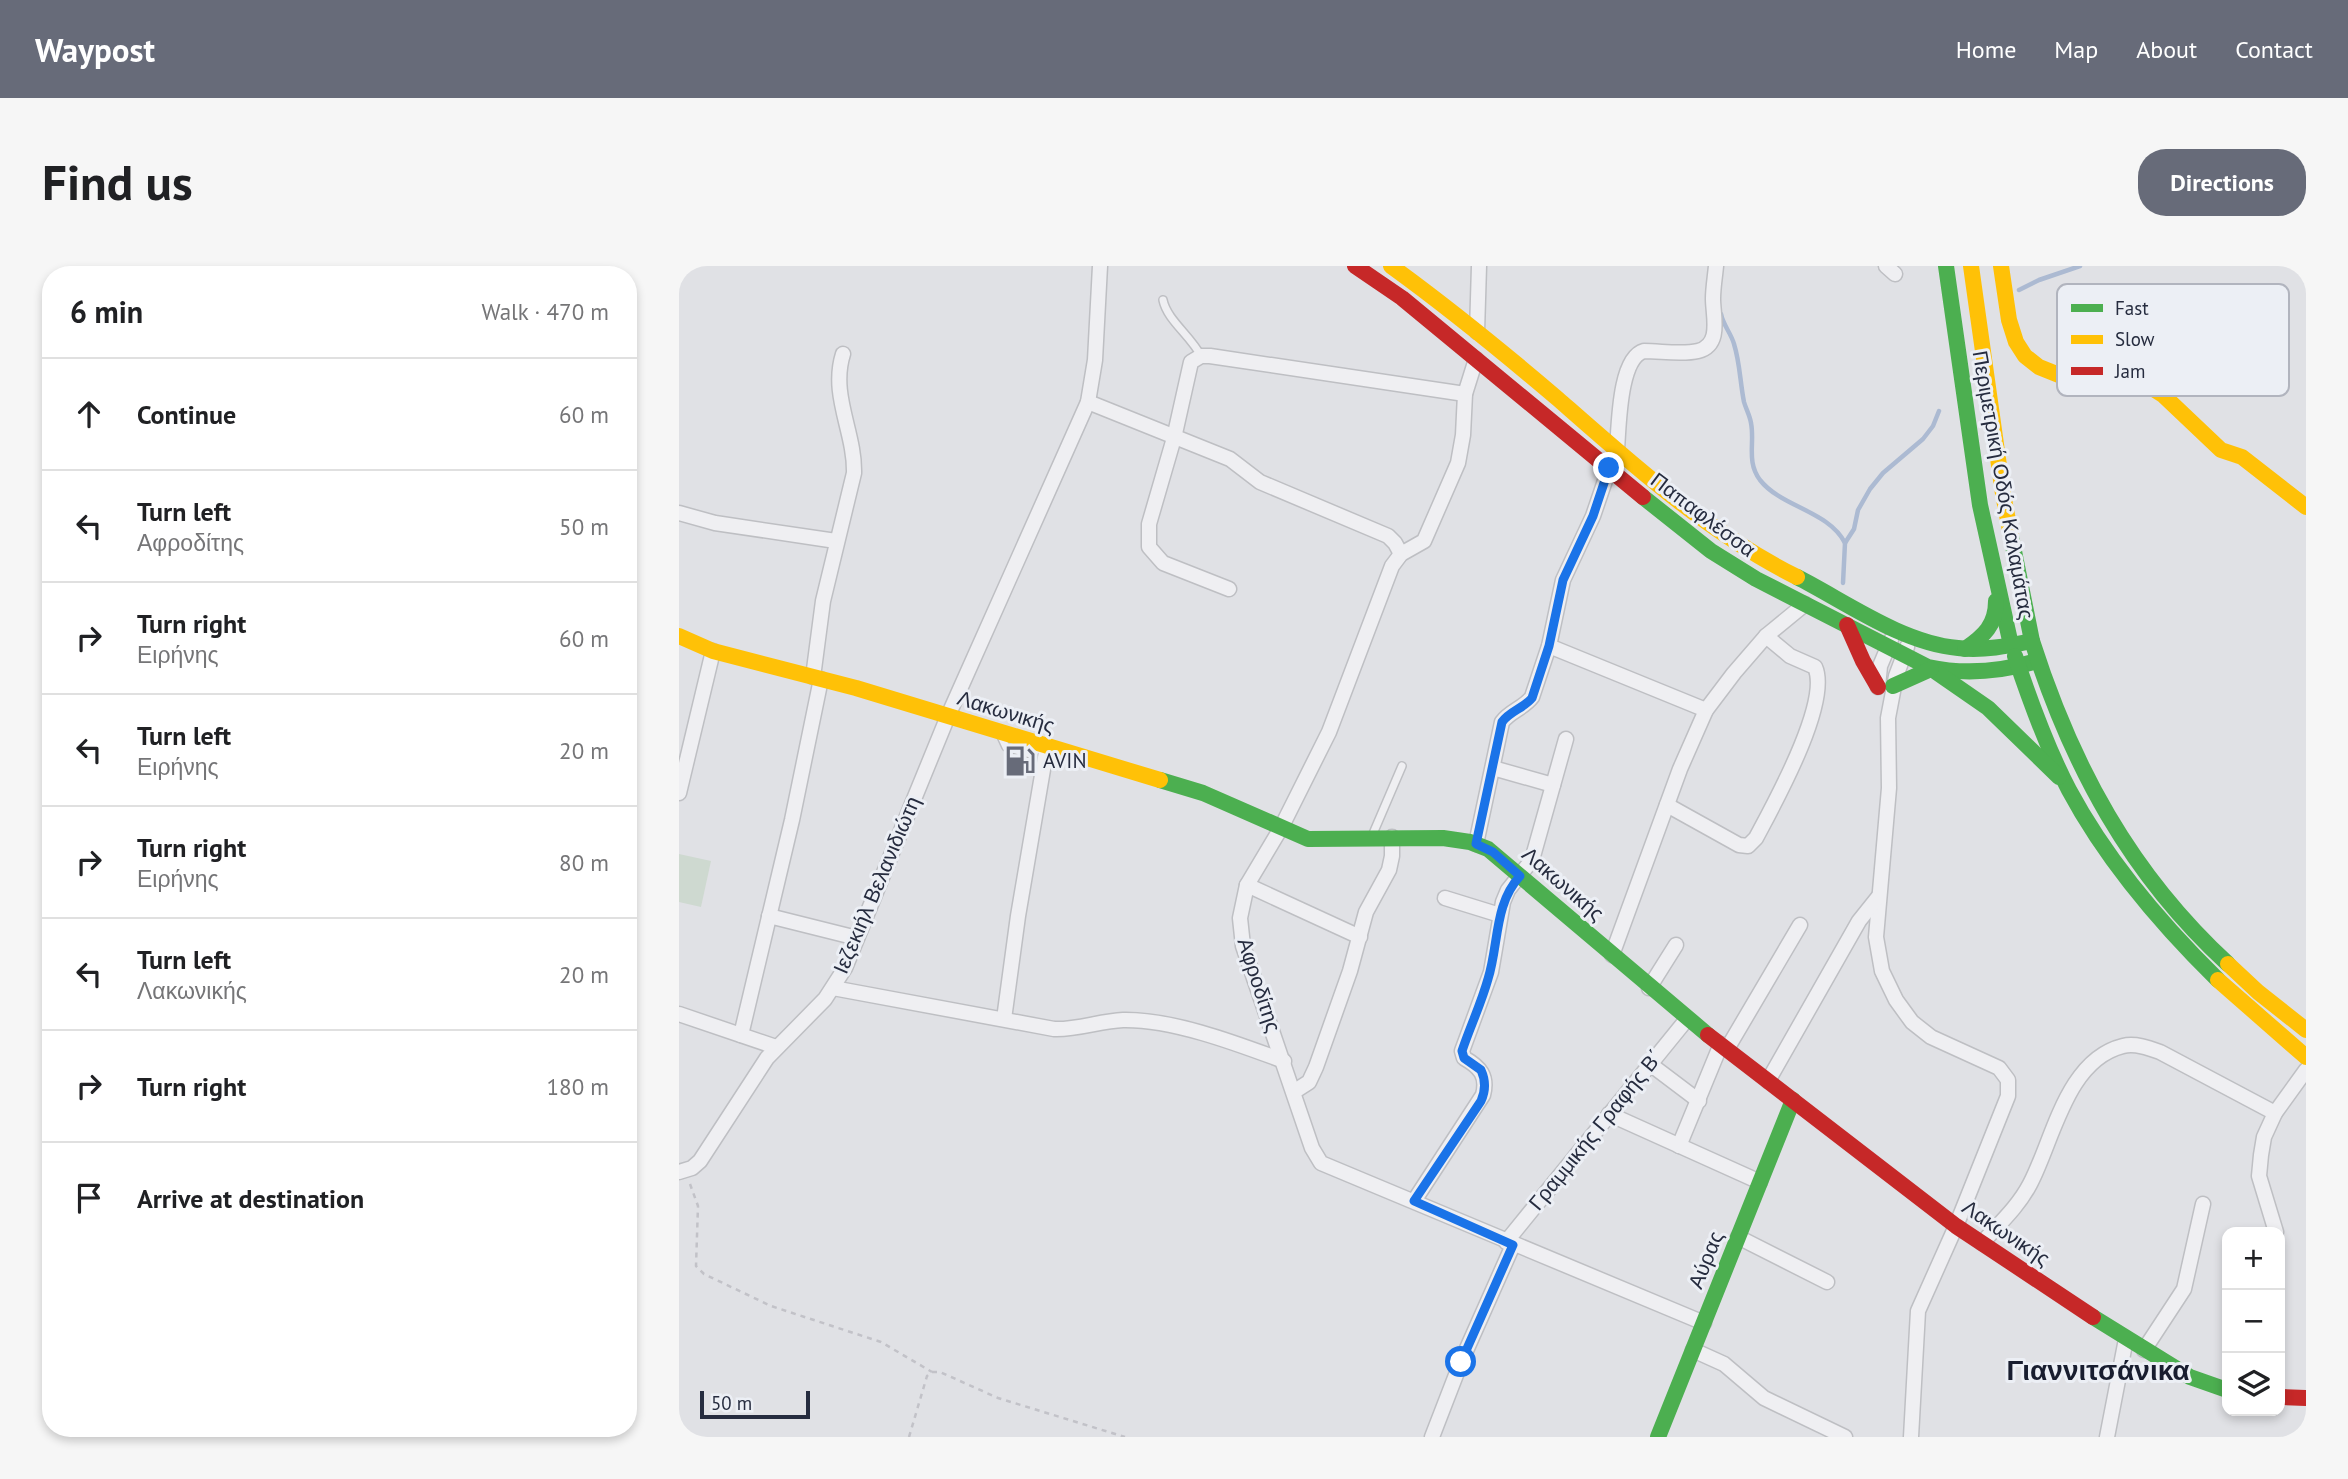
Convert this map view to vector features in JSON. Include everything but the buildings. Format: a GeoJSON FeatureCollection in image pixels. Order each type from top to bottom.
{"type":"FeatureCollection","features":[{"type":"Feature","properties":{"kind":"main road","name":"Παπαφλέσσα"},"geometry":{"type":"LineString","coordinates":[[1355,266],[1402,298],[1711,551],[1756,579],[1930,668],[1964,673],[2018,667],[2037,661]]}},
{"type":"Feature","properties":{"kind":"main road","name":"Παπαφλέσσα"},"geometry":{"type":"LineString","coordinates":[[1391,266],[1477,332],[1697,515],[1744,549],[1913,637],[1945,647],[1965,649],[2032,641]]}},
{"type":"Feature","properties":{"kind":"main road","name":"Περιμετρική Οδός Καλαμάτας"},"geometry":{"type":"LineString","coordinates":[[1946,266],[1980,500],[1995,581],[2018,667],[2067,786]]}},
{"type":"Feature","properties":{"kind":"main road","name":"Περιμετρική Οδός Καλαμάτας"},"geometry":{"type":"LineString","coordinates":[[1971,266],[2003,494],[2032,641],[2054,712],[2084,776],[2112,826],[2151,881],[2212,949],[2306,1030]]}},
{"type":"Feature","properties":{"kind":"main road"},"geometry":{"type":"LineString","coordinates":[[2001,266],[2015,342],[2025,356],[2039,367],[2057,374]]}},
{"type":"Feature","properties":{"kind":"main road"},"geometry":{"type":"LineString","coordinates":[[2164,396],[2221,450],[2242,457],[2306,507]]}},
{"type":"Feature","properties":{"kind":"main road"},"geometry":{"type":"LineString","coordinates":[[1965,649],[1981,638],[1994,624],[1995,581]]}},
{"type":"Feature","properties":{"kind":"main road"},"geometry":{"type":"LineString","coordinates":[[1847,625],[1863,661],[1885,687],[1930,668],[1988,708],[2067,786],[2131,885],[2165,928],[2233,995],[2306,1058]]}},
{"type":"Feature","properties":{"kind":"main road","name":"Λακωνικής"},"geometry":{"type":"LineString","coordinates":[[679,636],[713,651],[817,678],[1203,793],[1314,840],[1371,837],[1443,838],[1476,844],[1493,852],[1687,1019],[1956,1226],[2144,1350],[2190,1377],[2222,1388]]}},
{"type":"Feature","properties":{"kind":"main road","name":"Αύρας"},"geometry":{"type":"LineString","coordinates":[[1664,1433],[1693,1350],[1793,1100]]}},
{"type":"Feature","properties":{"kind":"main road"},"geometry":{"type":"LineString","coordinates":[[2285,1396],[2306,1398]]}},
{"type":"Feature","properties":{"kind":"street","name":"Ιεζεκιήλ Βελανιδιώτη"},"geometry":{"type":"LineString","coordinates":[[682,1172],[700,1161],[767,1058],[817,1007],[841,975],[948,716],[1088,402],[1095,360],[1100,266]]}},
{"type":"Feature","properties":{"kind":"street"},"geometry":{"type":"LineString","coordinates":[[1477,332],[1479,266]]}},
{"type":"Feature","properties":{"kind":"street"},"geometry":{"type":"LineString","coordinates":[[1617,449],[1625,376],[1636,353],[1697,351],[1707,348],[1713,340],[1713,284],[1716,266]]}},
{"type":"Feature","properties":{"kind":"street"},"geometry":{"type":"LineString","coordinates":[[741,1035],[792,820],[817,678],[823,601],[854,473],[838,386],[843,355]]}},
{"type":"Feature","properties":{"kind":"street"},"geometry":{"type":"LineString","coordinates":[[1229,589],[1163,563],[1149,547],[1149,523],[1174,438],[1189,364],[1201,356],[1465,394]]}},
{"type":"Feature","properties":{"kind":"street","name":"Αφροδίτης"},"geometry":{"type":"LineString","coordinates":[[1476,359],[1465,394],[1463,435],[1458,463],[1424,541],[1401,554],[1392,566],[1329,732],[1281,828],[1247,886],[1240,918],[1243,946],[1313,1148],[1321,1163],[1704,1323]]}},
{"type":"Feature","properties":{"kind":"street"},"geometry":{"type":"LineString","coordinates":[[1088,402],[1230,459],[1260,482],[1388,536],[1401,554]]}},
{"type":"Feature","properties":{"kind":"street"},"geometry":{"type":"LineString","coordinates":[[1476,844],[1502,722],[1531,700],[1549,646],[1563,580],[1593,516],[1609,468]]}},
{"type":"Feature","properties":{"kind":"street"},"geometry":{"type":"LineString","coordinates":[[679,513],[715,523],[836,541]]}},
{"type":"Feature","properties":{"kind":"street"},"geometry":{"type":"LineString","coordinates":[[1612,955],[1690,743],[1706,710],[1766,636],[1805,604]]}},
{"type":"Feature","properties":{"kind":"street"},"geometry":{"type":"LineString","coordinates":[[1897,629],[1880,666],[1888,718],[1889,788],[1876,937],[1882,971],[1912,1022],[1931,1037],[1999,1068],[2008,1080],[2008,1096],[1956,1226],[1918,1311],[1911,1437]]}},
{"type":"Feature","properties":{"kind":"street"},"geometry":{"type":"LineString","coordinates":[[1667,806],[1739,845],[1748,845],[1756,838],[1803,744],[1818,680],[1815,667],[1790,656],[1766,636]]}},
{"type":"Feature","properties":{"kind":"street"},"geometry":{"type":"LineString","coordinates":[[1885,687],[1913,637]]}},
{"type":"Feature","properties":{"kind":"street"},"geometry":{"type":"LineString","coordinates":[[1549,646],[1706,710]]}},
{"type":"Feature","properties":{"kind":"street"},"geometry":{"type":"LineString","coordinates":[[679,793],[682,771],[713,651]]}},
{"type":"Feature","properties":{"kind":"street"},"geometry":{"type":"LineString","coordinates":[[1414,1201],[1481,1101],[1484,1092],[1485,1083],[1481,1070],[1461,1054],[1490,972],[1506,894],[1533,856],[1566,738]]}},
{"type":"Feature","properties":{"kind":"street"},"geometry":{"type":"LineString","coordinates":[[1004,1019],[1046,746]]}},
{"type":"Feature","properties":{"kind":"street"},"geometry":{"type":"LineString","coordinates":[[1493,768],[1553,785]]}},
{"type":"Feature","properties":{"kind":"street"},"geometry":{"type":"LineString","coordinates":[[1295,1091],[1309,1082],[1312,1076],[1367,912],[1389,870],[1392,837]]}},
{"type":"Feature","properties":{"kind":"street"},"geometry":{"type":"LineString","coordinates":[[1247,886],[1360,937]]}},
{"type":"Feature","properties":{"kind":"street"},"geometry":{"type":"LineString","coordinates":[[1768,1081],[1859,921],[1879,897]]}},
{"type":"Feature","properties":{"kind":"street"},"geometry":{"type":"LineString","coordinates":[[1444,898],[1500,915]]}},
{"type":"Feature","properties":{"kind":"street"},"geometry":{"type":"LineString","coordinates":[[769,916],[857,938]]}},
{"type":"Feature","properties":{"kind":"street"},"geometry":{"type":"LineString","coordinates":[[1679,1146],[1724,1046],[1800,925]]}},
{"type":"Feature","properties":{"kind":"street"},"geometry":{"type":"LineString","coordinates":[[1649,988],[1676,945]]}},
{"type":"Feature","properties":{"kind":"street"},"geometry":{"type":"LineString","coordinates":[[833,988],[1058,1029],[1120,1020],[1141,1022],[1223,1040],[1285,1061]]}},
{"type":"Feature","properties":{"kind":"street"},"geometry":{"type":"LineString","coordinates":[[679,1014],[776,1047]]}},
{"type":"Feature","properties":{"kind":"street","name":"Γραμμικής Γραφής Β΄"},"geometry":{"type":"LineString","coordinates":[[1432,1437],[1509,1243],[1687,1019]]}},
{"type":"Feature","properties":{"kind":"street"},"geometry":{"type":"LineString","coordinates":[[1982,1243],[2029,1186],[2071,1089],[2086,1069],[2124,1045],[2143,1046],[2160,1052],[2274,1113]]}},
{"type":"Feature","properties":{"kind":"street"},"geometry":{"type":"LineString","coordinates":[[1650,1064],[1699,1101]]}},
{"type":"Feature","properties":{"kind":"street"},"geometry":{"type":"LineString","coordinates":[[2274,1227],[2259,1176],[2264,1137],[2274,1113],[2306,1070]]}},
{"type":"Feature","properties":{"kind":"street"},"geometry":{"type":"LineString","coordinates":[[1609,1114],[1760,1182]]}},
{"type":"Feature","properties":{"kind":"street"},"geometry":{"type":"LineString","coordinates":[[2144,1350],[2184,1289],[2203,1204]]}},
{"type":"Feature","properties":{"kind":"street"},"geometry":{"type":"LineString","coordinates":[[1738,1237],[1827,1282]]}},
{"type":"Feature","properties":{"kind":"street"},"geometry":{"type":"LineString","coordinates":[[2107,1437],[2126,1339]]}},
{"type":"Feature","properties":{"kind":"street"},"geometry":{"type":"LineString","coordinates":[[1693,1350],[1729,1367],[1764,1398],[1845,1437]]}},
{"type":"Feature","properties":{"kind":"lane"},"geometry":{"type":"LineString","coordinates":[[1163,300],[1168,313],[1192,340],[1201,356]]}},
{"type":"Feature","properties":{"kind":"lane"},"geometry":{"type":"LineString","coordinates":[[1371,837],[1402,766]]}},
{"type":"Feature","properties":{"kind":"path"},"geometry":{"type":"LineString","coordinates":[[682,1172],[698,1206],[696,1266],[704,1274],[771,1306],[881,1342],[932,1372],[998,1398],[1125,1437]]}},
{"type":"Feature","properties":{"kind":"path"},"geometry":{"type":"LineString","coordinates":[[909,1437],[927,1377],[932,1372]]}},
{"type":"Feature","properties":{"kind":"shaded area"},"geometry":{"type":"Polygon","coordinates":[[[679,854],[711,861],[701,907],[679,902],[679,854]]]}},
{"type":"Feature","properties":{"kind":"waterway"},"geometry":{"type":"LineString","coordinates":[[2019,290],[2080,266]]}},
{"type":"Feature","properties":{"kind":"waterway"},"geometry":{"type":"LineString","coordinates":[[1721,314],[1736,351],[1744,402],[1751,423],[1752,459],[1756,473],[1760,480],[1780,497],[1828,523],[1845,543]]}},
{"type":"Feature","properties":{"kind":"waterway"},"geometry":{"type":"LineString","coordinates":[[1843,583],[1845,543],[1854,529],[1858,510],[1883,473],[1923,439],[1933,426],[1939,411]]}},
{"type":"Feature","properties":{"kind":"traffic: fast"},"geometry":{"type":"LineString","coordinates":[[1946,266],[1980,505],[2011,645]]}},
{"type":"Feature","properties":{"kind":"traffic: fast"},"geometry":{"type":"LineString","coordinates":[[1643,497],[1711,551],[1756,579],[1928,667],[1983,671],[2037,661]]}},
{"type":"Feature","properties":{"kind":"traffic: fast"},"geometry":{"type":"LineString","coordinates":[[2011,536],[2032,641]]}},
{"type":"Feature","properties":{"kind":"traffic: fast"},"geometry":{"type":"LineString","coordinates":[[1797,577],[1895,630],[1937,645],[1977,649],[2032,641],[2066,732],[2108,816],[2162,893],[2228,964]]}},
{"type":"Feature","properties":{"kind":"traffic: fast"},"geometry":{"type":"LineString","coordinates":[[1965,649],[1988,629],[1994,617],[1996,601]]}},
{"type":"Feature","properties":{"kind":"traffic: fast"},"geometry":{"type":"LineString","coordinates":[[2015,656],[2061,774],[2100,842],[2136,891],[2218,980]]}},
{"type":"Feature","properties":{"kind":"traffic: fast"},"geometry":{"type":"LineString","coordinates":[[1893,686],[1931,669]]}},
{"type":"Feature","properties":{"kind":"traffic: fast"},"geometry":{"type":"LineString","coordinates":[[1936,672],[1988,708],[2059,777]]}},
{"type":"Feature","properties":{"kind":"traffic: fast"},"geometry":{"type":"LineString","coordinates":[[1160,780],[1203,793],[1308,839],[1443,838],[1470,842],[1488,849],[1708,1035]]}},
{"type":"Feature","properties":{"kind":"traffic: fast"},"geometry":{"type":"LineString","coordinates":[[1658,1437],[1793,1100]]}},
{"type":"Feature","properties":{"kind":"traffic: fast"},"geometry":{"type":"LineString","coordinates":[[2093,1317],[2190,1377],[2222,1388]]}},
{"type":"Feature","properties":{"kind":"traffic: slow"},"geometry":{"type":"LineString","coordinates":[[1391,266],[1497,348],[1672,496],[1732,539],[1797,577]]}},
{"type":"Feature","properties":{"kind":"traffic: slow"},"geometry":{"type":"LineString","coordinates":[[1971,266],[2011,536]]}},
{"type":"Feature","properties":{"kind":"traffic: slow"},"geometry":{"type":"LineString","coordinates":[[2001,266],[2009,320],[2016,342],[2025,356],[2039,367],[2057,374]]}},
{"type":"Feature","properties":{"kind":"traffic: slow"},"geometry":{"type":"LineString","coordinates":[[2164,396],[2221,450],[2242,457],[2306,507]]}},
{"type":"Feature","properties":{"kind":"traffic: slow"},"geometry":{"type":"LineString","coordinates":[[679,636],[713,651],[856,688],[1160,780]]}},
{"type":"Feature","properties":{"kind":"traffic: slow"},"geometry":{"type":"LineString","coordinates":[[2228,964],[2306,1030]]}},
{"type":"Feature","properties":{"kind":"traffic: slow"},"geometry":{"type":"LineString","coordinates":[[2218,980],[2306,1057]]}},
{"type":"Feature","properties":{"kind":"traffic: jam"},"geometry":{"type":"LineString","coordinates":[[1355,266],[1402,298],[1643,497]]}},
{"type":"Feature","properties":{"kind":"traffic: jam"},"geometry":{"type":"LineString","coordinates":[[1847,625],[1878,687]]}},
{"type":"Feature","properties":{"kind":"traffic: jam"},"geometry":{"type":"LineString","coordinates":[[1708,1035],[1956,1226],[2093,1317]]}},
{"type":"Feature","properties":{"kind":"traffic: jam"},"geometry":{"type":"LineString","coordinates":[[2285,1397],[2306,1398]]}},
{"type":"Feature","properties":{"kind":"place","name":"AVIN"},"geometry":{"type":"Point","coordinates":[1020,761]}},
{"type":"Feature","properties":{"kind":"district","name":"Γιαννιτσάνικα"},"geometry":{"type":"Point","coordinates":[2098,1370]}},
{"type":"Feature","properties":{"kind":"route"},"geometry":{"type":"LineString","coordinates":[[1461,1362],[1513,1245],[1414,1201],[1481,1101],[1484,1092],[1485,1083],[1481,1070],[1464,1058],[1462,1051],[1487,983],[1503,902],[1508,890],[1520,876],[1493,852],[1476,844],[1502,722],[1532,698],[1549,646],[1563,580],[1593,516],[1609,468]]}}]}
